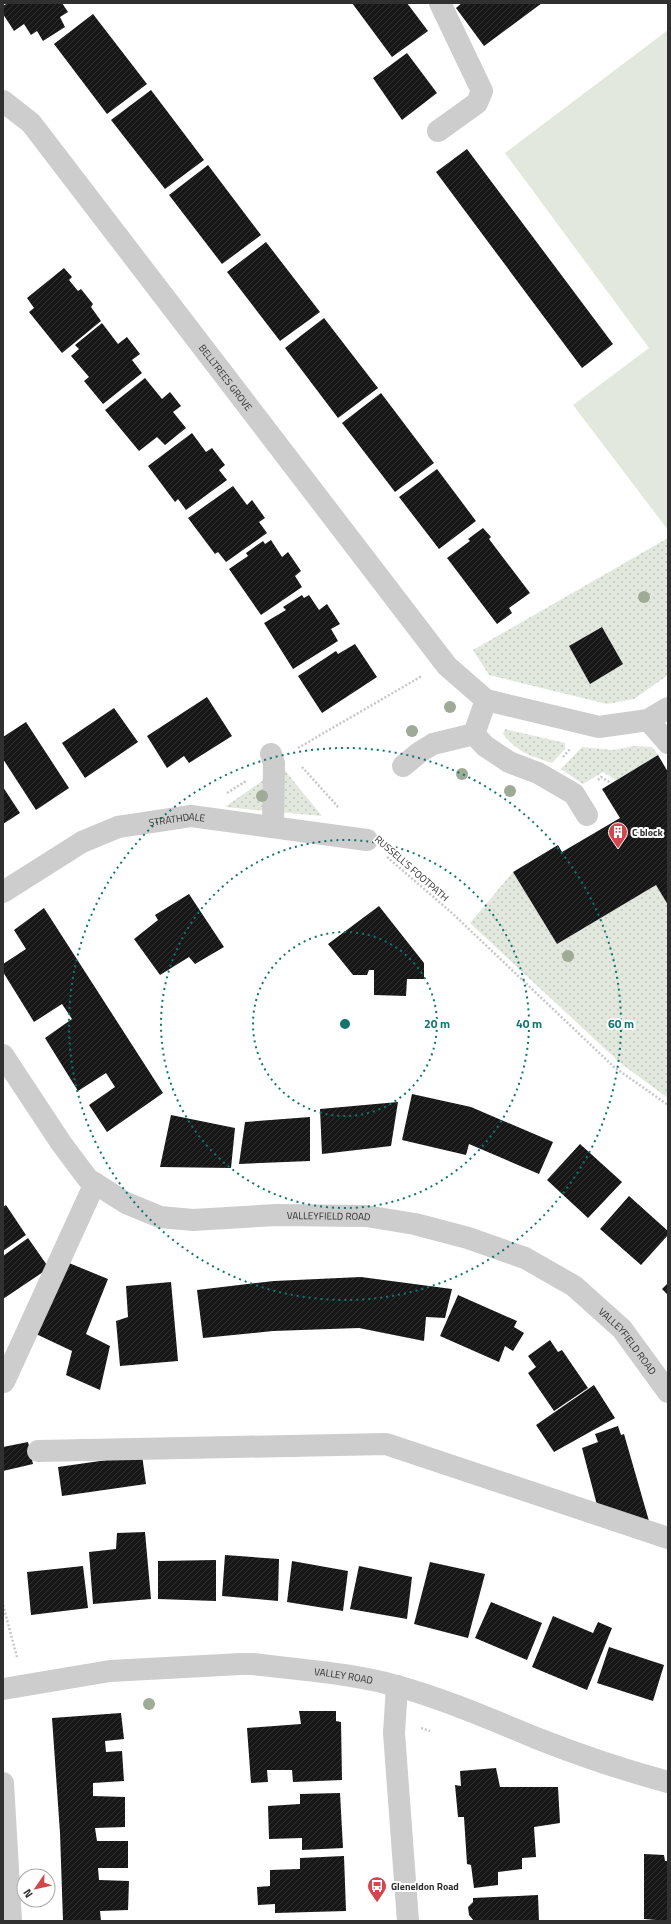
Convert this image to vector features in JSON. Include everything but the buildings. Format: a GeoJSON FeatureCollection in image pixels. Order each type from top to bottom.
{"type":"FeatureCollection","features":[{"type":"Feature","properties":{"kind":"street"},"geometry":{"type":"LineString","coordinates":[[438,131],[477,103],[482,91],[440,3]]}},
{"type":"Feature","properties":{"kind":"street","name":"BELLTREES GROVE"},"geometry":{"type":"LineString","coordinates":[[3,101],[31,123],[447,666],[486,700]]}},
{"type":"Feature","properties":{"kind":"street"},"geometry":{"type":"LineString","coordinates":[[474,734],[486,700],[599,727],[648,720],[668,708]]}},
{"type":"Feature","properties":{"kind":"street"},"geometry":{"type":"LineString","coordinates":[[648,720],[668,743]]}},
{"type":"Feature","properties":{"kind":"street"},"geometry":{"type":"LineString","coordinates":[[403,766],[420,752],[433,744],[474,734]]}},
{"type":"Feature","properties":{"kind":"street"},"geometry":{"type":"LineString","coordinates":[[474,734],[485,746],[509,762],[538,773],[574,794],[587,815]]}},
{"type":"Feature","properties":{"kind":"street"},"geometry":{"type":"LineString","coordinates":[[271,754],[274,763],[273,828]]}},
{"type":"Feature","properties":{"kind":"street","name":"STRATHDALE"},"geometry":{"type":"LineString","coordinates":[[3,892],[82,842],[118,827],[191,816],[367,840]]}},
{"type":"Feature","properties":{"kind":"street","name":"VALLEYFIELD ROAD"},"geometry":{"type":"LineString","coordinates":[[3,1055],[61,1143],[88,1178],[126,1203],[160,1216],[193,1220],[276,1215],[366,1216],[422,1226],[468,1238],[525,1258],[574,1286],[622,1329],[642,1354],[668,1392]]}},
{"type":"Feature","properties":{"kind":"street"},"geometry":{"type":"LineString","coordinates":[[4,1382],[95,1183]]}},
{"type":"Feature","properties":{"kind":"street"},"geometry":{"type":"LineString","coordinates":[[38,1451],[386,1444],[668,1538]]}},
{"type":"Feature","properties":{"kind":"street","name":"VALLEY ROAD"},"geometry":{"type":"LineString","coordinates":[[3,1690],[110,1671],[253,1664],[367,1679],[397,1686],[442,1700],[538,1739],[625,1770],[668,1782]]}},
{"type":"Feature","properties":{"kind":"street"},"geometry":{"type":"LineString","coordinates":[[397,1686],[394,1734],[408,1921]]}},
{"type":"Feature","properties":{"kind":"street"},"geometry":{"type":"LineString","coordinates":[[3,1783],[11,1921]]}},
{"type":"Feature","properties":{"kind":"path"},"geometry":{"type":"LineString","coordinates":[[296,750],[423,676],[443,660]]}},
{"type":"Feature","properties":{"kind":"path"},"geometry":{"type":"LineString","coordinates":[[546,778],[589,725]]}},
{"type":"Feature","properties":{"kind":"path"},"geometry":{"type":"LineString","coordinates":[[300,765],[340,810]]}},
{"type":"Feature","properties":{"kind":"path","name":"RUSSELL'S FOOTPATH"},"geometry":{"type":"LineString","coordinates":[[367,840],[452,913],[614,1067],[668,1104]]}},
{"type":"Feature","properties":{"kind":"path"},"geometry":{"type":"LineString","coordinates":[[3,1605],[17,1657]]}},
{"type":"Feature","properties":{"kind":"shaded area"},"geometry":{"type":"Polygon","coordinates":[[[668,30],[668,530],[573,405],[649,348],[505,153],[668,30]]]}},
{"type":"Feature","properties":{"kind":"shaded area"},"geometry":{"type":"Polygon","coordinates":[[[668,538],[668,675],[634,699],[607,704],[489,675],[473,650],[668,538]]]}},
{"type":"Feature","properties":{"kind":"shaded area"},"geometry":{"type":"Polygon","coordinates":[[[505,729],[565,743],[565,749],[552,763],[537,758],[519,750],[514,746],[503,734],[505,729]]]}},
{"type":"Feature","properties":{"kind":"shaded area"},"geometry":{"type":"Polygon","coordinates":[[[634,746],[652,747],[658,755],[616,780],[603,772],[583,784],[561,769],[582,747],[613,750],[634,746]]]}},
{"type":"Feature","properties":{"kind":"shaded area"},"geometry":{"type":"Polygon","coordinates":[[[282,767],[322,816],[225,807],[282,767]]]}},
{"type":"Feature","properties":{"kind":"shaded area"},"geometry":{"type":"Polygon","coordinates":[[[513,872],[557,944],[656,885],[668,905],[668,1098],[619,1062],[470,923],[513,872]]]}},
{"type":"Feature","properties":{"kind":"place","name":"C block"},"geometry":{"type":"Point","coordinates":[618,849]}},
{"type":"Feature","properties":{"kind":"place","name":"Gleneldon Road"},"geometry":{"type":"Point","coordinates":[377,1903]}}]}
